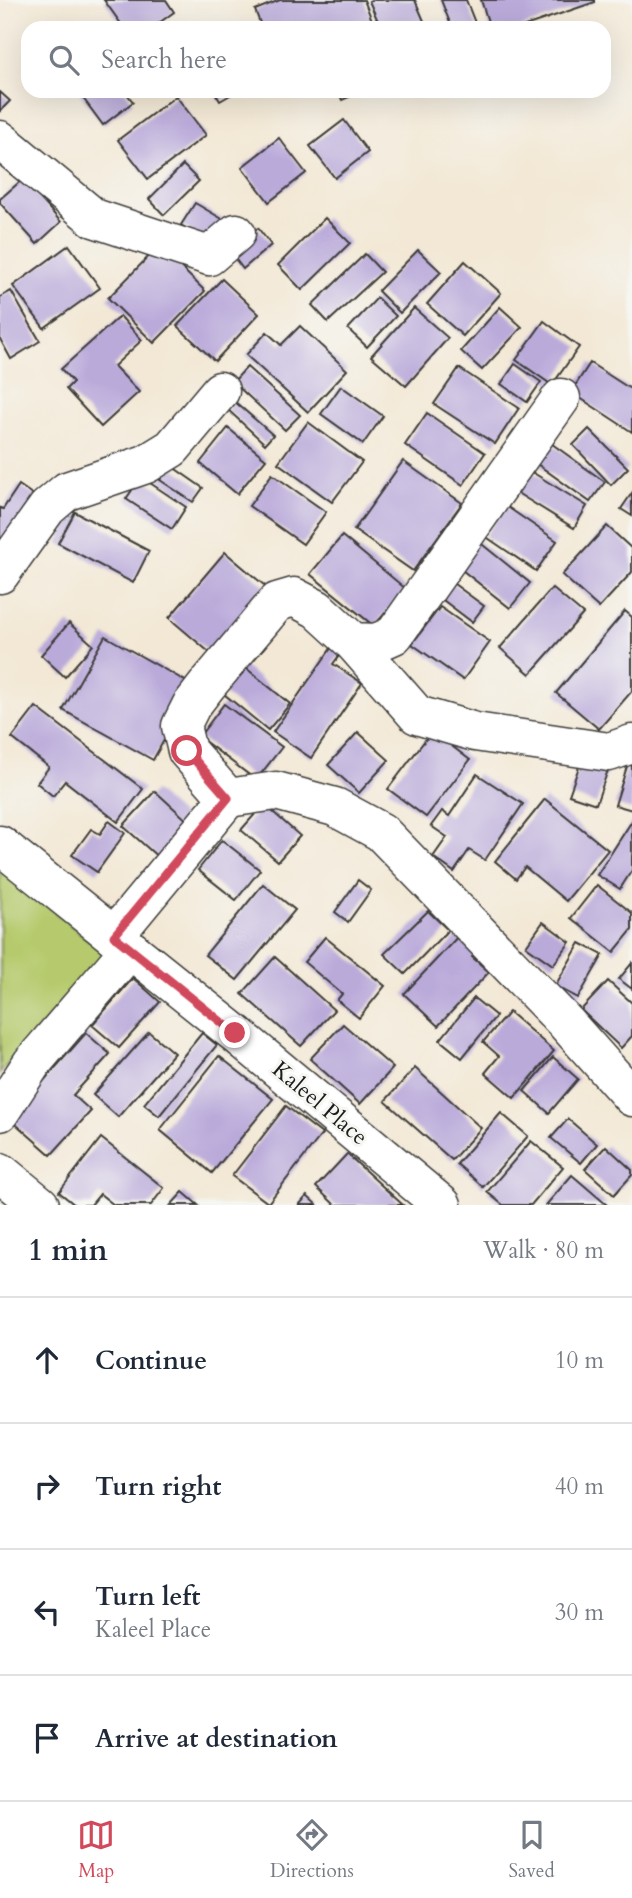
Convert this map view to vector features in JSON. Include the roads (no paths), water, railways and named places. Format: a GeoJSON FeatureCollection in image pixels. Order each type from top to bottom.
{"type":"FeatureCollection","features":[{"type":"Feature","properties":{"kind":"street"},"geometry":{"type":"LineString","coordinates":[[0,140],[94,218],[209,256],[236,233]]}},
{"type":"Feature","properties":{"kind":"street"},"geometry":{"type":"LineString","coordinates":[[0,574],[47,508],[67,491],[146,464],[172,448],[220,391]]}},
{"type":"Feature","properties":{"kind":"street"},"geometry":{"type":"LineString","coordinates":[[353,642],[376,643],[394,635],[561,398]]}},
{"type":"Feature","properties":{"kind":"street"},"geometry":{"type":"LineString","coordinates":[[228,798],[187,751],[181,726],[208,684],[277,602],[294,597],[317,609],[353,642],[417,715],[475,732],[609,752],[632,744]]}},
{"type":"Feature","properties":{"kind":"street"},"geometry":{"type":"LineString","coordinates":[[0,1111],[32,1063],[228,798],[276,790],[335,807],[381,832],[566,1023],[632,1097]]}},
{"type":"Feature","properties":{"kind":"street","name":"Kaleel Place"},"geometry":{"type":"LineString","coordinates":[[0,845],[235,1033],[442,1205]]}},
{"type":"Feature","properties":{"kind":"street"},"geometry":{"type":"LineString","coordinates":[[0,1172],[40,1205]]}}]}
